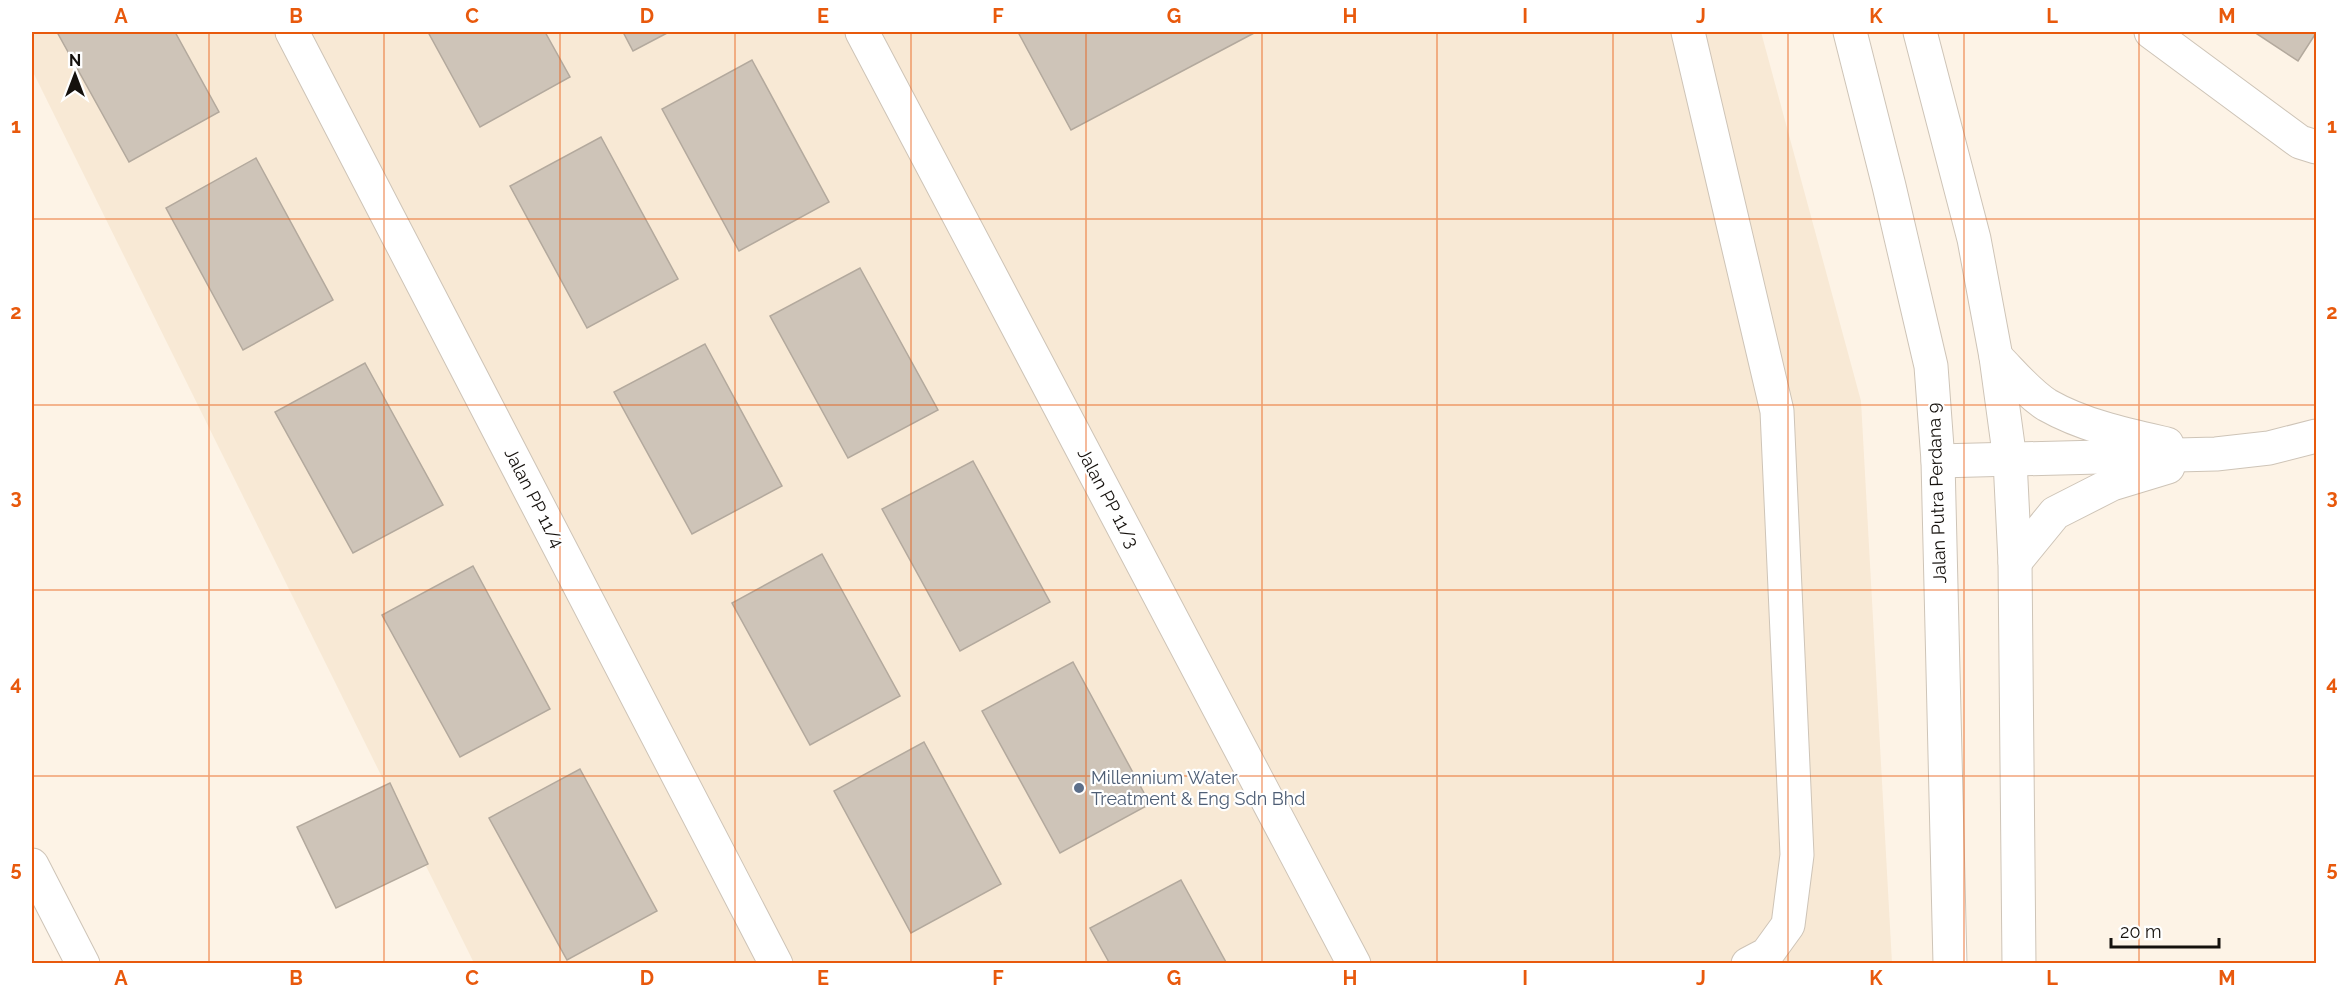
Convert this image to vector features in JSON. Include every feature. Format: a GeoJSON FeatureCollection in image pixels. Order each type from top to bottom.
{"type":"FeatureCollection","features":[{"type":"Feature","properties":{"kind":"street","name":"Jalan PP 11/4"},"geometry":{"type":"LineString","coordinates":[[292,32],[776,963]]}},
{"type":"Feature","properties":{"kind":"street","name":"Jalan PP 11/3"},"geometry":{"type":"LineString","coordinates":[[862,32],[1354,963]]}},
{"type":"Feature","properties":{"kind":"street"},"geometry":{"type":"LineString","coordinates":[[1688,32],[1777,411],[1797,855],[1788,925],[1767,954],[1748,963]]}},
{"type":"Feature","properties":{"kind":"street","name":"Jalan Putra Perdana 9"},"geometry":{"type":"LineString","coordinates":[[1850,32],[1931,366],[1938,461],[1950,963]]}},
{"type":"Feature","properties":{"kind":"street"},"geometry":{"type":"LineString","coordinates":[[1920,32],[1974,239],[1996,357],[2010,460],[2015,562],[2019,963]]}},
{"type":"Feature","properties":{"kind":"street"},"geometry":{"type":"LineString","coordinates":[[2151,32],[2300,142],[2316,147]]}},
{"type":"Feature","properties":{"kind":"street"},"geometry":{"type":"LineString","coordinates":[[1996,357],[2046,404],[2089,423],[2134,437],[2216,454]]}},
{"type":"Feature","properties":{"kind":"street"},"geometry":{"type":"LineString","coordinates":[[1938,461],[2216,454],[2269,448],[2316,436]]}},
{"type":"Feature","properties":{"kind":"street"},"geometry":{"type":"LineString","coordinates":[[2015,562],[2055,513],[2112,484],[2216,454]]}},
{"type":"Feature","properties":{"kind":"street"},"geometry":{"type":"LineString","coordinates":[[32,865],[83,963]]}},
{"type":"Feature","properties":{"kind":"shaded area"},"geometry":{"type":"Polygon","coordinates":[[[32,32],[1761,32],[1861,401],[1892,963],[474,963],[32,70],[32,32]]]}},
{"type":"Feature","properties":{"kind":"building"},"geometry":{"type":"Polygon","coordinates":[[[57,32],[175,32],[219,112],[129,162],[57,32]]]}},
{"type":"Feature","properties":{"kind":"building"},"geometry":{"type":"Polygon","coordinates":[[[428,32],[545,32],[570,77],[480,127],[428,32]]]}},
{"type":"Feature","properties":{"kind":"building"},"geometry":{"type":"Polygon","coordinates":[[[623,32],[669,32],[633,51],[623,32]]]}},
{"type":"Feature","properties":{"kind":"building"},"geometry":{"type":"Polygon","coordinates":[[[1018,32],[1256,32],[1071,130],[1018,32]]]}},
{"type":"Feature","properties":{"kind":"building"},"geometry":{"type":"Polygon","coordinates":[[[2254,32],[2316,32],[2316,33],[2298,61],[2254,32]]]}},
{"type":"Feature","properties":{"kind":"building"},"geometry":{"type":"Polygon","coordinates":[[[752,60],[829,202],[739,251],[662,109],[752,60]]]}},
{"type":"Feature","properties":{"kind":"building"},"geometry":{"type":"Polygon","coordinates":[[[601,137],[678,279],[587,328],[510,186],[601,137]]]}},
{"type":"Feature","properties":{"kind":"building"},"geometry":{"type":"Polygon","coordinates":[[[256,158],[333,300],[243,350],[166,208],[256,158]]]}},
{"type":"Feature","properties":{"kind":"building"},"geometry":{"type":"Polygon","coordinates":[[[860,268],[938,410],[848,458],[770,316],[860,268]]]}},
{"type":"Feature","properties":{"kind":"building"},"geometry":{"type":"Polygon","coordinates":[[[705,344],[782,486],[692,534],[614,392],[705,344]]]}},
{"type":"Feature","properties":{"kind":"building"},"geometry":{"type":"Polygon","coordinates":[[[365,363],[443,505],[353,553],[275,412],[365,363]]]}},
{"type":"Feature","properties":{"kind":"building"},"geometry":{"type":"Polygon","coordinates":[[[973,461],[1050,602],[960,651],[882,509],[973,461]]]}},
{"type":"Feature","properties":{"kind":"building"},"geometry":{"type":"Polygon","coordinates":[[[822,554],[900,696],[810,745],[732,603],[822,554]]]}},
{"type":"Feature","properties":{"kind":"building"},"geometry":{"type":"Polygon","coordinates":[[[473,566],[550,709],[460,757],[382,615],[473,566]]]}},
{"type":"Feature","properties":{"kind":"building"},"geometry":{"type":"Polygon","coordinates":[[[1073,662],[1150,804],[1060,853],[982,711],[1073,662]]]}},
{"type":"Feature","properties":{"kind":"building"},"geometry":{"type":"Polygon","coordinates":[[[924,742],[1001,884],[911,933],[834,791],[924,742]]]}},
{"type":"Feature","properties":{"kind":"building"},"geometry":{"type":"Polygon","coordinates":[[[580,769],[657,911],[567,960],[489,818],[580,769]]]}},
{"type":"Feature","properties":{"kind":"building"},"geometry":{"type":"Polygon","coordinates":[[[390,783],[428,864],[336,908],[297,827],[390,783]]]}},
{"type":"Feature","properties":{"kind":"building"},"geometry":{"type":"Polygon","coordinates":[[[1181,880],[1227,964],[1110,964],[1090,928],[1181,880]]]}},
{"type":"Feature","properties":{"kind":"place","name":"Millennium Water Treatment & Eng Sdn Bhd"},"geometry":{"type":"Point","coordinates":[1079,788]}}]}
